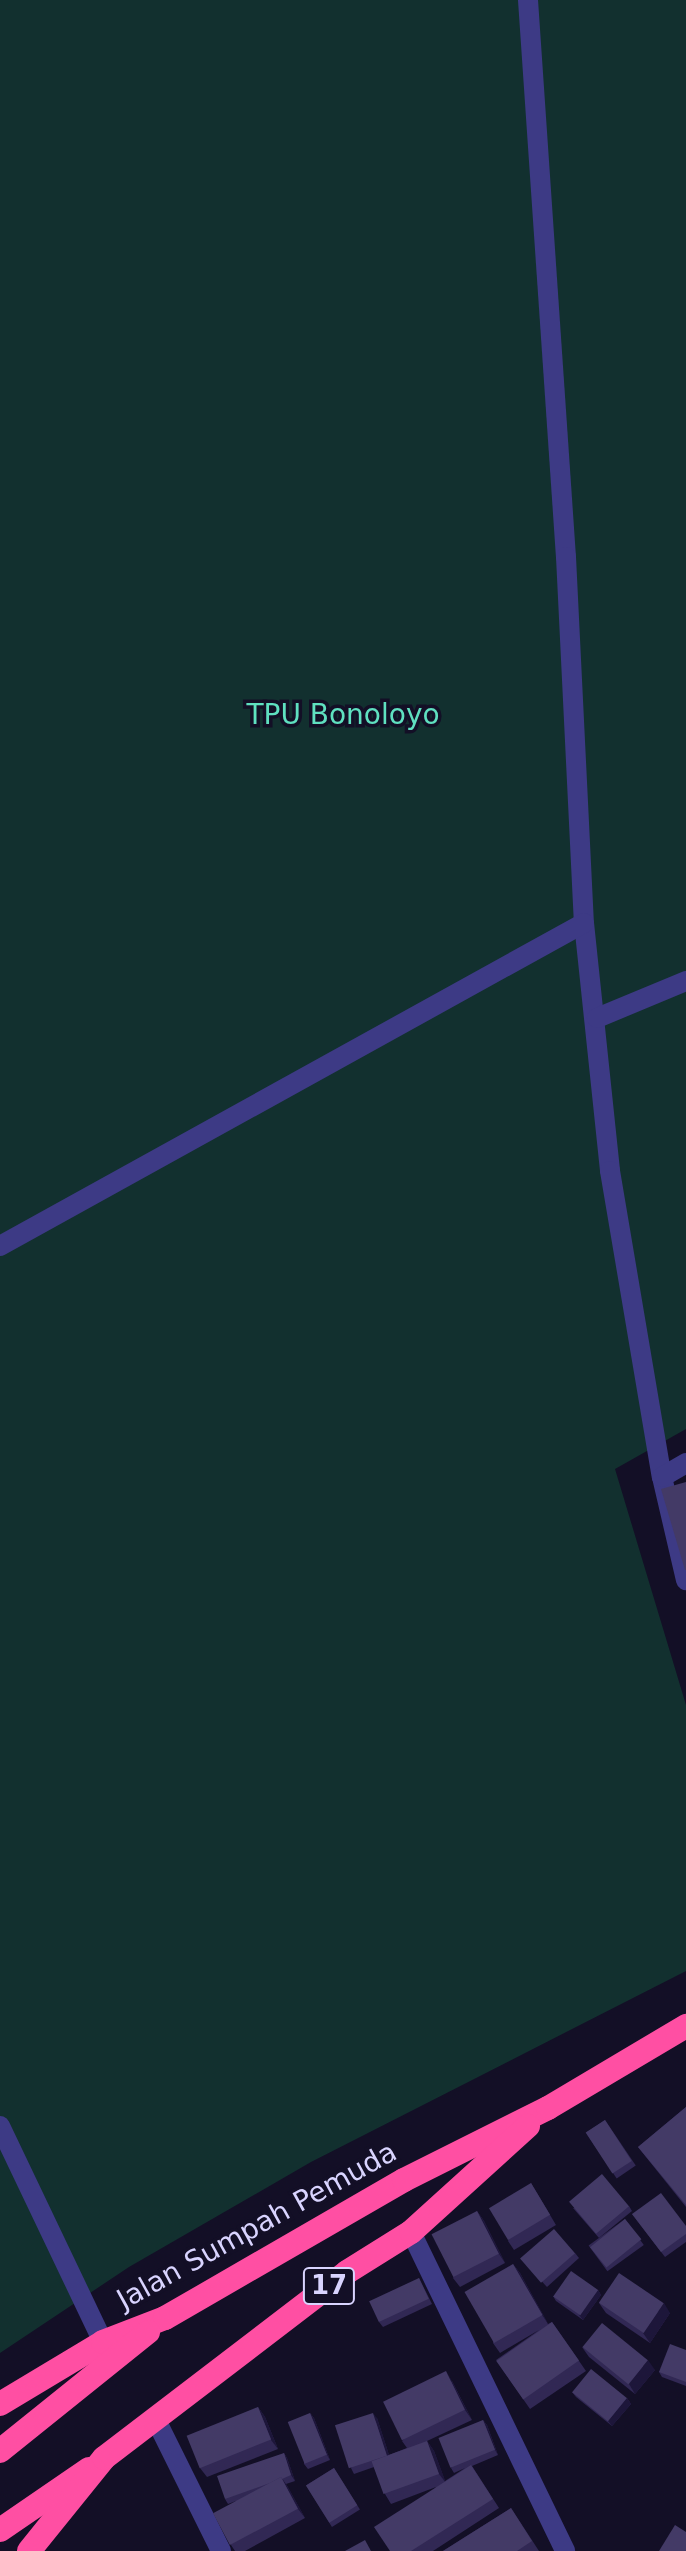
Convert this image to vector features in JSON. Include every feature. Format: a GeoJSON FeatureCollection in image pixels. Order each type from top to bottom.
{"type":"FeatureCollection","features":[{"type":"Feature","properties":{"kind":"highway","name":"Jalan Sumpah Pemuda"},"geometry":{"type":"LineString","coordinates":[[0,2404],[103,2342],[165,2318],[404,2180],[548,2108],[686,2026]]}},
{"type":"Feature","properties":{"kind":"highway","name":"Jalan Sumpah Pemuda"},"geometry":{"type":"LineString","coordinates":[[29,2551],[104,2458],[347,2272],[411,2232],[548,2108]]}},
{"type":"Feature","properties":{"kind":"highway"},"geometry":{"type":"LineString","coordinates":[[0,2451],[165,2318]]}},
{"type":"Feature","properties":{"kind":"highway"},"geometry":{"type":"LineString","coordinates":[[0,2530],[104,2458]]}},
{"type":"Feature","properties":{"kind":"street"},"geometry":{"type":"LineString","coordinates":[[528,0],[566,557],[584,923],[597,1018],[610,1171],[662,1477],[686,1580]]}},
{"type":"Feature","properties":{"kind":"street"},"geometry":{"type":"LineString","coordinates":[[0,1246],[584,923]]}},
{"type":"Feature","properties":{"kind":"street"},"geometry":{"type":"LineString","coordinates":[[597,1018],[686,981]]}},
{"type":"Feature","properties":{"kind":"street"},"geometry":{"type":"LineString","coordinates":[[662,1477],[686,1463]]}},
{"type":"Feature","properties":{"kind":"street"},"geometry":{"type":"LineString","coordinates":[[0,2126],[103,2342]]}},
{"type":"Feature","properties":{"kind":"street"},"geometry":{"type":"LineString","coordinates":[[411,2232],[565,2551]]}},
{"type":"Feature","properties":{"kind":"street"},"geometry":{"type":"LineString","coordinates":[[156,2420],[221,2551]]}},
{"type":"Feature","properties":{"kind":"green space","name":"TPU Bonoloyo"},"geometry":{"type":"Polygon","coordinates":[[[0,0],[686,0],[686,1429],[615,1469],[686,1705],[686,1971],[311,2162],[129,2267],[0,2353],[0,0]]]}},
{"type":"Feature","properties":{"kind":"building"},"geometry":{"type":"Polygon","coordinates":[[[686,1482],[686,1570],[685,1570],[661,1489],[686,1482]]]}},
{"type":"Feature","properties":{"kind":"building"},"geometry":{"type":"Polygon","coordinates":[[[686,2107],[686,2205],[638,2147],[686,2107]]]}},
{"type":"Feature","properties":{"kind":"building"},"geometry":{"type":"Polygon","coordinates":[[[605,2120],[632,2161],[612,2174],[586,2133],[605,2120]]]}},
{"type":"Feature","properties":{"kind":"building"},"geometry":{"type":"Polygon","coordinates":[[[602,2174],[629,2206],[596,2234],[569,2202],[602,2174]]]}},
{"type":"Feature","properties":{"kind":"building"},"geometry":{"type":"Polygon","coordinates":[[[531,2183],[550,2215],[508,2240],[489,2208],[531,2183]]]}},
{"type":"Feature","properties":{"kind":"building"},"geometry":{"type":"Polygon","coordinates":[[[661,2193],[686,2226],[686,2234],[661,2252],[632,2214],[661,2193]]]}},
{"type":"Feature","properties":{"kind":"building"},"geometry":{"type":"Polygon","coordinates":[[[477,2211],[499,2254],[453,2277],[432,2234],[477,2211]]]}},
{"type":"Feature","properties":{"kind":"building"},"geometry":{"type":"Polygon","coordinates":[[[625,2219],[641,2239],[606,2268],[590,2247],[625,2219]]]}},
{"type":"Feature","properties":{"kind":"building"},"geometry":{"type":"Polygon","coordinates":[[[554,2229],[575,2253],[541,2283],[520,2259],[554,2229]]]}},
{"type":"Feature","properties":{"kind":"building"},"geometry":{"type":"Polygon","coordinates":[[[513,2264],[542,2315],[494,2343],[465,2292],[513,2264]]]}},
{"type":"Feature","properties":{"kind":"building"},"geometry":{"type":"Polygon","coordinates":[[[571,2271],[598,2290],[580,2315],[553,2296],[571,2271]]]}},
{"type":"Feature","properties":{"kind":"building"},"geometry":{"type":"Polygon","coordinates":[[[619,2273],[664,2303],[644,2333],[599,2303],[619,2273]]]}},
{"type":"Feature","properties":{"kind":"building"},"geometry":{"type":"Polygon","coordinates":[[[419,2278],[429,2299],[379,2322],[369,2301],[419,2278]]]}},
{"type":"Feature","properties":{"kind":"building"},"geometry":{"type":"Polygon","coordinates":[[[552,2322],[579,2361],[523,2400],[496,2361],[552,2322]]]}},
{"type":"Feature","properties":{"kind":"building"},"geometry":{"type":"Polygon","coordinates":[[[602,2323],[648,2360],[628,2384],[582,2347],[602,2323]]]}},
{"type":"Feature","properties":{"kind":"building"},"geometry":{"type":"Polygon","coordinates":[[[670,2344],[686,2350],[686,2382],[659,2372],[670,2344]]]}},
{"type":"Feature","properties":{"kind":"building"},"geometry":{"type":"Polygon","coordinates":[[[591,2369],[627,2398],[608,2421],[572,2392],[591,2369]]]}},
{"type":"Feature","properties":{"kind":"building"},"geometry":{"type":"Polygon","coordinates":[[[446,2371],[465,2410],[402,2440],[383,2402],[446,2371]]]}},
{"type":"Feature","properties":{"kind":"building"},"geometry":{"type":"Polygon","coordinates":[[[258,2407],[271,2439],[200,2468],[187,2436],[258,2407]]]}},
{"type":"Feature","properties":{"kind":"building"},"geometry":{"type":"Polygon","coordinates":[[[310,2413],[327,2455],[305,2464],[288,2422],[310,2413]]]}},
{"type":"Feature","properties":{"kind":"building"},"geometry":{"type":"Polygon","coordinates":[[[373,2413],[387,2456],[349,2468],[335,2425],[373,2413]]]}},
{"type":"Feature","properties":{"kind":"building"},"geometry":{"type":"Polygon","coordinates":[[[483,2420],[495,2450],[450,2468],[438,2438],[483,2420]]]}},
{"type":"Feature","properties":{"kind":"building"},"geometry":{"type":"Polygon","coordinates":[[[427,2441],[439,2474],[384,2494],[372,2461],[427,2441]]]}},
{"type":"Feature","properties":{"kind":"building"},"geometry":{"type":"Polygon","coordinates":[[[284,2453],[291,2475],[225,2499],[217,2476],[284,2453]]]}},
{"type":"Feature","properties":{"kind":"building"},"geometry":{"type":"Polygon","coordinates":[[[471,2465],[493,2499],[411,2551],[390,2551],[374,2527],[471,2465]]]}},
{"type":"Feature","properties":{"kind":"building"},"geometry":{"type":"Polygon","coordinates":[[[334,2468],[357,2505],[329,2523],[306,2485],[334,2468]]]}},
{"type":"Feature","properties":{"kind":"building"},"geometry":{"type":"Polygon","coordinates":[[[281,2477],[298,2509],[230,2545],[213,2513],[281,2477]]]}},
{"type":"Feature","properties":{"kind":"building"},"geometry":{"type":"Polygon","coordinates":[[[511,2508],[532,2541],[517,2551],[443,2551],[511,2508]]]}},
{"type":"Feature","properties":{"kind":"building"},"geometry":{"type":"Polygon","coordinates":[[[675,2525],[686,2532],[686,2551],[659,2551],[675,2525]]]}},
{"type":"Feature","properties":{"kind":"building"},"geometry":{"type":"Polygon","coordinates":[[[365,2540],[371,2551],[345,2551],[365,2540]]]}}]}
